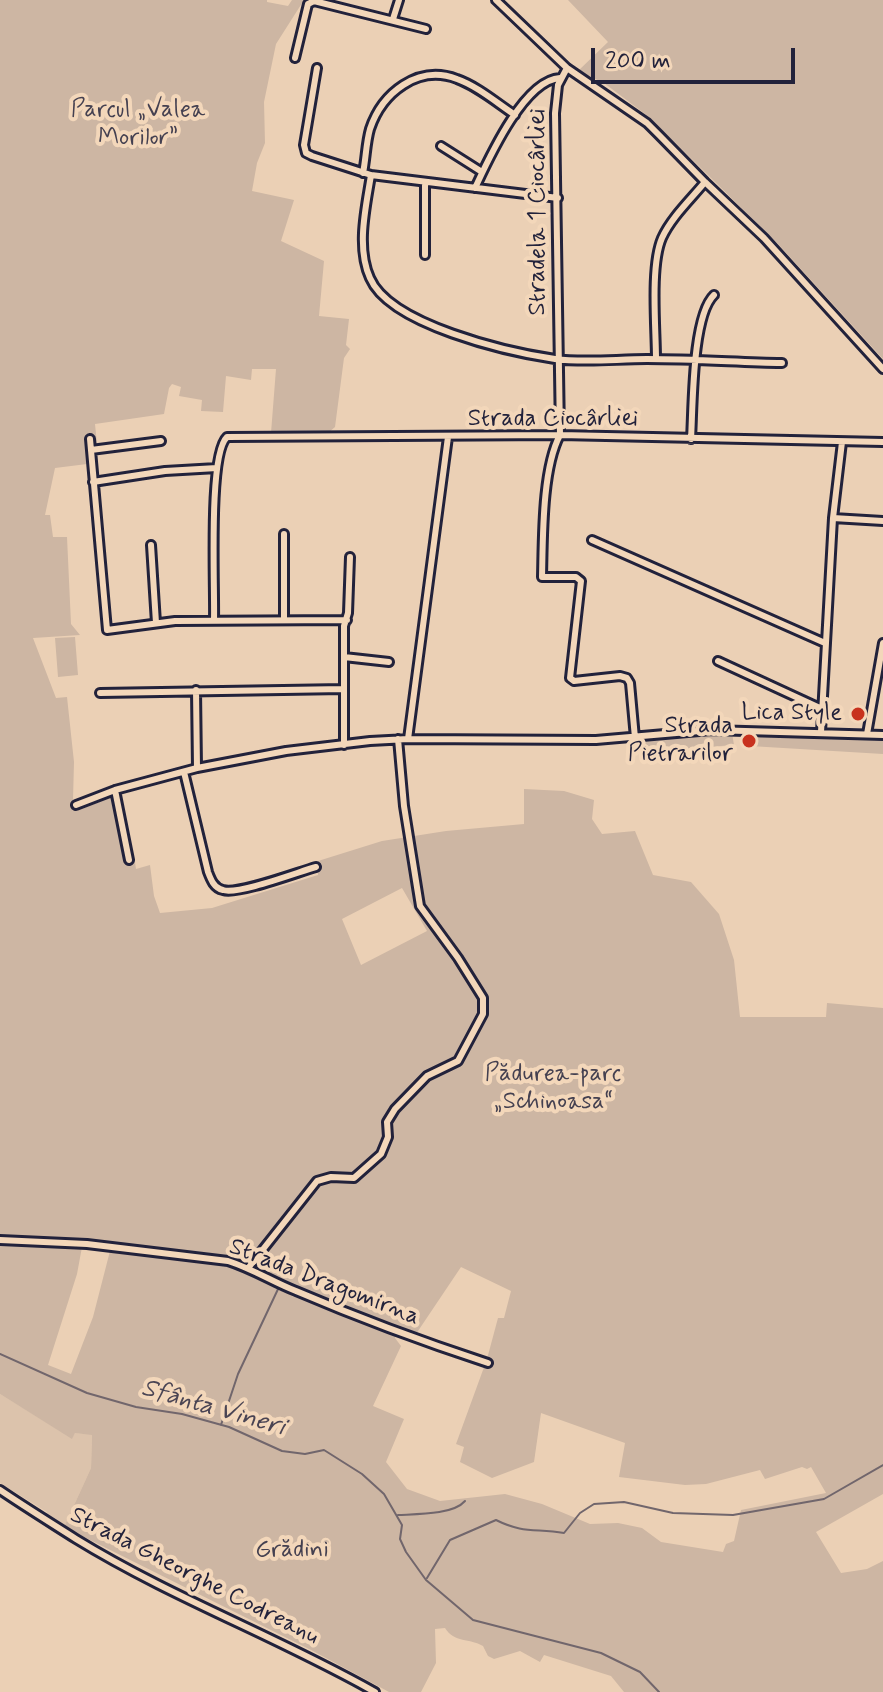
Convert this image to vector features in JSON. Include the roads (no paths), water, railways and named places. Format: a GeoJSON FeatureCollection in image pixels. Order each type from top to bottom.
{"type":"FeatureCollection","features":[{"type":"Feature","properties":{"kind":"street"},"geometry":{"type":"LineString","coordinates":[[393,19],[399,0]]}},
{"type":"Feature","properties":{"kind":"street"},"geometry":{"type":"LineString","coordinates":[[496,0],[567,68],[647,123],[764,238],[883,369]]}},
{"type":"Feature","properties":{"kind":"street"},"geometry":{"type":"LineString","coordinates":[[295,58],[308,4],[314,1],[329,2],[426,29]]}},
{"type":"Feature","properties":{"kind":"street"},"geometry":{"type":"LineString","coordinates":[[317,68],[306,153],[371,175],[558,198]]}},
{"type":"Feature","properties":{"kind":"street","name":"Stradela 1 Ciocârliei"},"geometry":{"type":"LineString","coordinates":[[567,68],[560,78],[555,113],[560,435],[555,444],[546,496],[542,577],[576,577],[581,581],[570,678],[574,681],[627,678],[635,738]]}},
{"type":"Feature","properties":{"kind":"street"},"geometry":{"type":"LineString","coordinates":[[363,173],[371,126],[389,97],[410,79],[446,76],[459,79],[515,115]]}},
{"type":"Feature","properties":{"kind":"street"},"geometry":{"type":"LineString","coordinates":[[475,188],[490,155],[515,115],[547,80],[560,78]]}},
{"type":"Feature","properties":{"kind":"street"},"geometry":{"type":"LineString","coordinates":[[441,146],[482,172]]}},
{"type":"Feature","properties":{"kind":"street"},"geometry":{"type":"LineString","coordinates":[[371,175],[363,247],[365,265],[378,291],[403,312],[445,331],[557,359],[782,363]]}},
{"type":"Feature","properties":{"kind":"street"},"geometry":{"type":"LineString","coordinates":[[425,182],[425,255]]}},
{"type":"Feature","properties":{"kind":"street"},"geometry":{"type":"LineString","coordinates":[[656,359],[659,248],[670,226],[705,182]]}},
{"type":"Feature","properties":{"kind":"street"},"geometry":{"type":"LineString","coordinates":[[691,439],[702,318],[708,300],[714,295]]}},
{"type":"Feature","properties":{"kind":"street","name":"Strada Ciocârliei"},"geometry":{"type":"LineString","coordinates":[[217,468],[224,438],[232,436],[560,435],[883,442]]}},
{"type":"Feature","properties":{"kind":"street"},"geometry":{"type":"LineString","coordinates":[[408,739],[448,437]]}},
{"type":"Feature","properties":{"kind":"street"},"geometry":{"type":"LineString","coordinates":[[90,439],[107,630],[156,623],[214,620],[347,620]]}},
{"type":"Feature","properties":{"kind":"street"},"geometry":{"type":"LineString","coordinates":[[91,450],[161,441]]}},
{"type":"Feature","properties":{"kind":"street"},"geometry":{"type":"LineString","coordinates":[[821,732],[833,518],[842,442]]}},
{"type":"Feature","properties":{"kind":"street"},"geometry":{"type":"LineString","coordinates":[[93,482],[165,471],[217,468],[213,501],[214,620]]}},
{"type":"Feature","properties":{"kind":"street"},"geometry":{"type":"LineString","coordinates":[[833,518],[883,521]]}},
{"type":"Feature","properties":{"kind":"street"},"geometry":{"type":"LineString","coordinates":[[284,534],[284,619]]}},
{"type":"Feature","properties":{"kind":"street"},"geometry":{"type":"LineString","coordinates":[[592,540],[825,643]]}},
{"type":"Feature","properties":{"kind":"street"},"geometry":{"type":"LineString","coordinates":[[151,545],[156,623]]}},
{"type":"Feature","properties":{"kind":"street"},"geometry":{"type":"LineString","coordinates":[[344,745],[344,657],[350,557]]}},
{"type":"Feature","properties":{"kind":"street"},"geometry":{"type":"LineString","coordinates":[[867,734],[883,643]]}},
{"type":"Feature","properties":{"kind":"street"},"geometry":{"type":"LineString","coordinates":[[344,657],[389,662]]}},
{"type":"Feature","properties":{"kind":"street"},"geometry":{"type":"LineString","coordinates":[[718,661],[822,709]]}},
{"type":"Feature","properties":{"kind":"street"},"geometry":{"type":"LineString","coordinates":[[100,693],[344,689]]}},
{"type":"Feature","properties":{"kind":"street"},"geometry":{"type":"LineString","coordinates":[[196,690],[197,768]]}},
{"type":"Feature","properties":{"kind":"street"},"geometry":{"type":"LineString","coordinates":[[76,805],[115,790],[197,768],[286,751],[398,739],[596,740],[711,730],[883,735]]}},
{"type":"Feature","properties":{"kind":"street"},"geometry":{"type":"LineString","coordinates":[[249,1267],[317,1181],[331,1177],[354,1178],[381,1154],[388,1137],[387,1122],[395,1109],[427,1076],[458,1061],[483,1014],[483,998],[420,906],[404,806],[398,739]]}},
{"type":"Feature","properties":{"kind":"street"},"geometry":{"type":"LineString","coordinates":[[184,772],[208,872],[219,889],[229,892],[244,889],[316,867]]}},
{"type":"Feature","properties":{"kind":"street"},"geometry":{"type":"LineString","coordinates":[[115,790],[129,860]]}},
{"type":"Feature","properties":{"kind":"street","name":"Strada Dragomirna"},"geometry":{"type":"LineString","coordinates":[[0,1240],[87,1244],[206,1257],[249,1267],[297,1292],[488,1363]]}},
{"type":"Feature","properties":{"kind":"street","name":"Strada Gheorghe Codreanu"},"geometry":{"type":"LineString","coordinates":[[0,1490],[74,1538],[375,1692]]}},
{"type":"Feature","properties":{"kind":"waterway"},"geometry":{"type":"LineString","coordinates":[[221,1425],[238,1374],[279,1287]]}},
{"type":"Feature","properties":{"kind":"waterway","name":"Sfânta Vineri"},"geometry":{"type":"LineString","coordinates":[[0,1354],[87,1393],[229,1427],[282,1451],[305,1454],[324,1450],[362,1474],[384,1494],[402,1525],[400,1539],[406,1552],[426,1580],[473,1620],[601,1653],[640,1672],[659,1692]]}},
{"type":"Feature","properties":{"kind":"waterway"},"geometry":{"type":"LineString","coordinates":[[427,1578],[450,1540],[496,1520],[522,1529],[564,1533],[580,1513],[594,1504],[624,1502],[673,1513],[733,1515],[824,1499],[883,1465]]}},
{"type":"Feature","properties":{"kind":"waterway"},"geometry":{"type":"LineString","coordinates":[[398,1515],[443,1511],[465,1501]]}},
{"type":"Feature","properties":{"kind":"place","name":"Lica Style"},"geometry":{"type":"Point","coordinates":[858,714]}},
{"type":"Feature","properties":{"kind":"place","name":"Strada Pietrarilor"},"geometry":{"type":"Point","coordinates":[749,741]}},
{"type":"Feature","properties":{"kind":"park label","name":"Parcul „Valea Morilor”"},"geometry":{"type":"Point","coordinates":[138,125]}},
{"type":"Feature","properties":{"kind":"park label","name":"Pădurea-parc „Schinoasa“"},"geometry":{"type":"Point","coordinates":[553,1089]}},
{"type":"Feature","properties":{"kind":"park label","name":"Grădini"},"geometry":{"type":"Point","coordinates":[292,1551]}}]}
